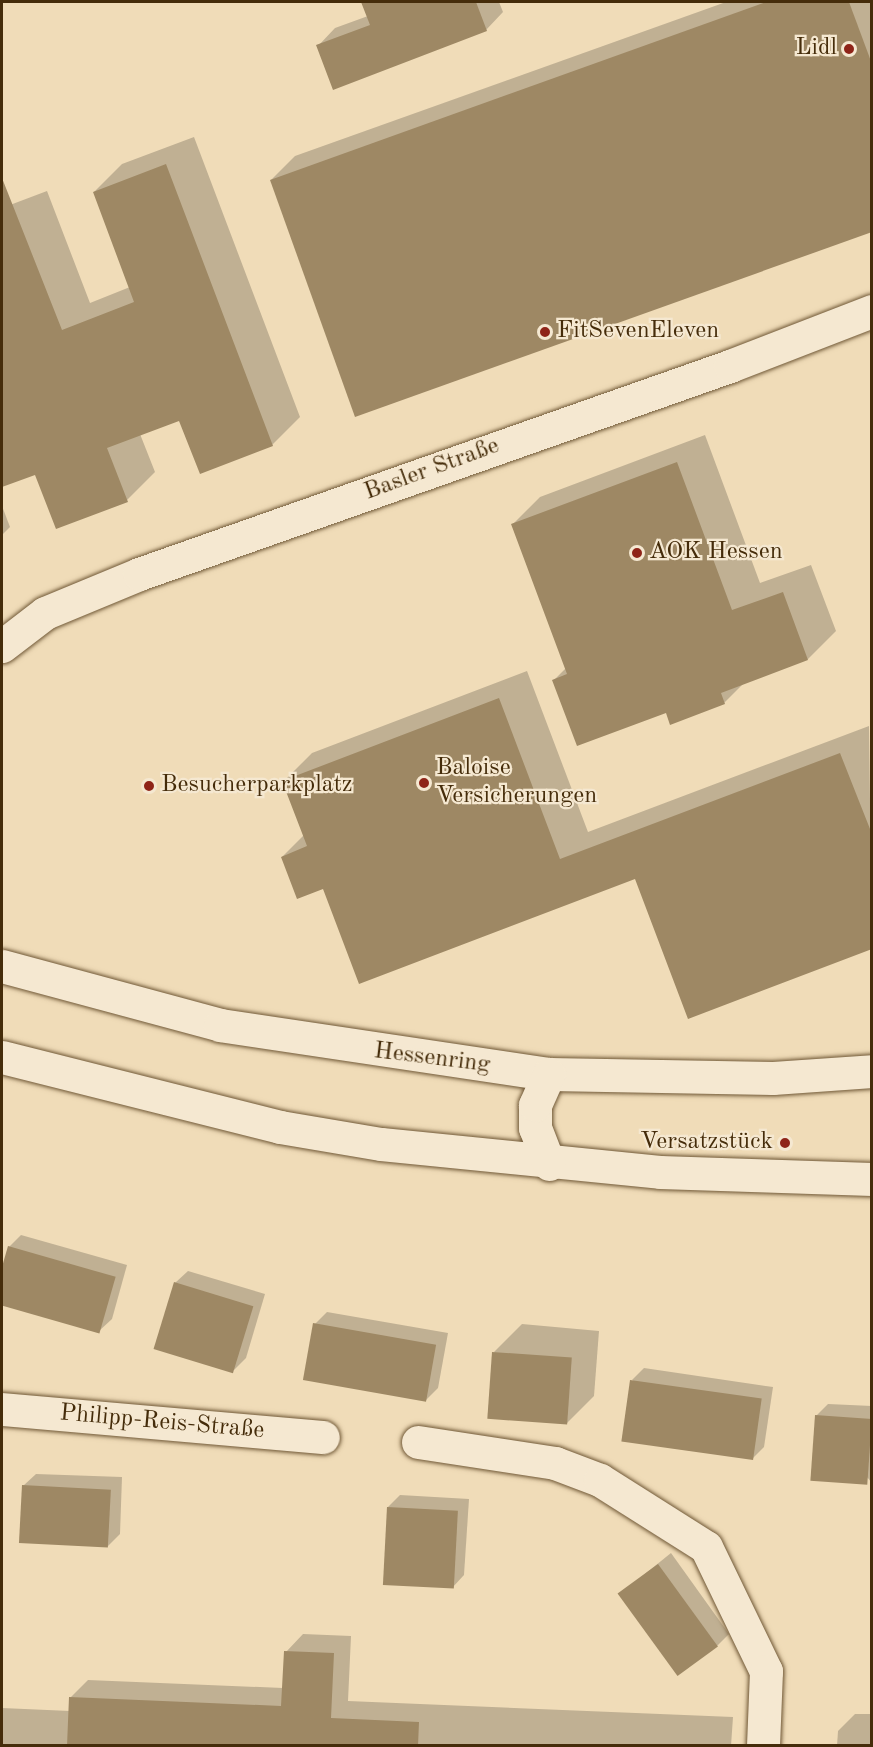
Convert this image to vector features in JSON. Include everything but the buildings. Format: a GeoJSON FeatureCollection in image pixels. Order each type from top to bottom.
{"type":"FeatureCollection","features":[{"type":"Feature","properties":{"kind":"street","name":"Basler Straße"},"geometry":{"type":"LineString","coordinates":[[2,646],[45,613],[139,574],[730,366],[872,311]]}},
{"type":"Feature","properties":{"kind":"street","name":"Hessenring"},"geometry":{"type":"LineString","coordinates":[[2,966],[220,1025],[549,1074],[773,1078],[872,1071]]}},
{"type":"Feature","properties":{"kind":"street"},"geometry":{"type":"LineString","coordinates":[[8,1063],[280,1127],[549,1164],[872,1179]]}},
{"type":"Feature","properties":{"kind":"street"},"geometry":{"type":"LineString","coordinates":[[549,1074],[535,1105],[536,1128],[549,1164]]}},
{"type":"Feature","properties":{"kind":"street","name":"Philipp-Reis-Straße"},"geometry":{"type":"LineString","coordinates":[[2,1409],[323,1437]]}},
{"type":"Feature","properties":{"kind":"street"},"geometry":{"type":"LineString","coordinates":[[418,1442],[555,1463],[600,1480],[706,1547],[766,1671],[763,1746]]}},
{"type":"Feature","properties":{"kind":"place","name":"Lidl"},"geometry":{"type":"Point","coordinates":[849,49]}},
{"type":"Feature","properties":{"kind":"place","name":"FitSevenEleven"},"geometry":{"type":"Point","coordinates":[545,332]}},
{"type":"Feature","properties":{"kind":"place","name":"AOK Hessen"},"geometry":{"type":"Point","coordinates":[637,553]}},
{"type":"Feature","properties":{"kind":"place","name":"Baloise Versicherungen"},"geometry":{"type":"Point","coordinates":[424,783]}},
{"type":"Feature","properties":{"kind":"place","name":"Besucherparkplatz"},"geometry":{"type":"Point","coordinates":[149,786]}},
{"type":"Feature","properties":{"kind":"place","name":"Versatzstück"},"geometry":{"type":"Point","coordinates":[785,1143]}}]}
